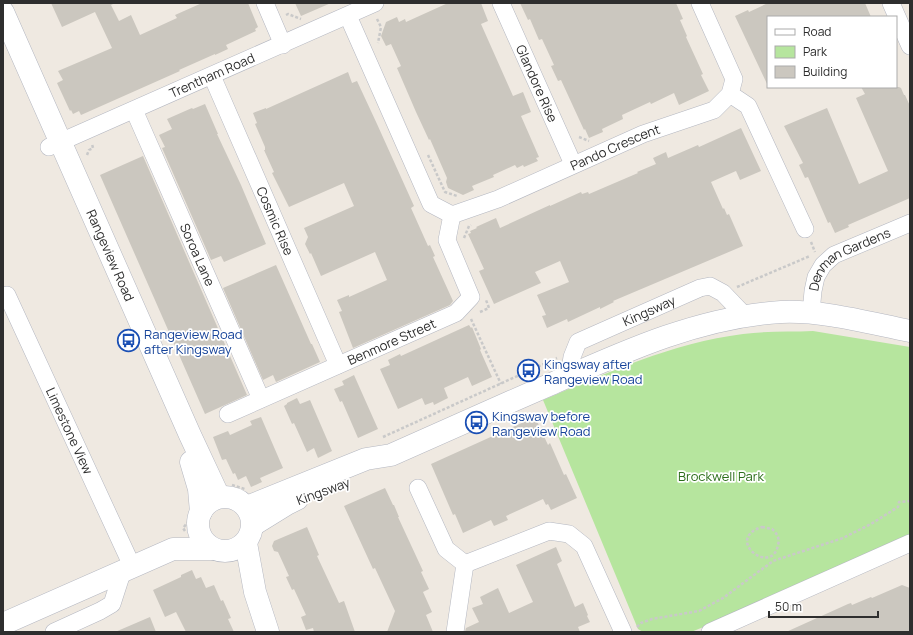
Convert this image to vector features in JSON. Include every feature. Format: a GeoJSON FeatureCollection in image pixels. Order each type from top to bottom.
{"type":"FeatureCollection","features":[{"type":"Feature","properties":{"kind":"street"},"geometry":{"type":"LineString","coordinates":[[265,3],[283,44]]}},
{"type":"Feature","properties":{"kind":"street","name":"Glandore Rise"},"geometry":{"type":"LineString","coordinates":[[501,3],[573,164]]}},
{"type":"Feature","properties":{"kind":"street"},"geometry":{"type":"LineString","coordinates":[[700,3],[734,79],[730,94],[748,106],[805,229]]}},
{"type":"Feature","properties":{"kind":"street"},"geometry":{"type":"LineString","coordinates":[[891,3],[897,16]]}},
{"type":"Feature","properties":{"kind":"street","name":"Trentham Road"},"geometry":{"type":"LineString","coordinates":[[55,145],[373,4]]}},
{"type":"Feature","properties":{"kind":"street","name":"Rangeview Road"},"geometry":{"type":"LineString","coordinates":[[3,12],[55,145],[156,372],[219,497]]}},
{"type":"Feature","properties":{"kind":"street"},"geometry":{"type":"LineString","coordinates":[[348,16],[431,204],[452,215],[470,209]]}},
{"type":"Feature","properties":{"kind":"street"},"geometry":{"type":"LineString","coordinates":[[897,17],[910,46]]}},
{"type":"Feature","properties":{"kind":"street","name":"Rangeview Road"},"geometry":{"type":"LineString","coordinates":[[3,46],[55,145]]}},
{"type":"Feature","properties":{"kind":"street","name":"Cosmic Rise"},"geometry":{"type":"LineString","coordinates":[[212,76],[338,365]]}},
{"type":"Feature","properties":{"kind":"street","name":"Pando Crescent"},"geometry":{"type":"LineString","coordinates":[[470,209],[498,199],[573,164],[643,134],[714,110],[730,94]]}},
{"type":"Feature","properties":{"kind":"street","name":"Soroa Lane"},"geometry":{"type":"LineString","coordinates":[[134,110],[261,399]]}},
{"type":"Feature","properties":{"kind":"street","name":"Benmore Street"},"geometry":{"type":"LineString","coordinates":[[228,414],[456,313],[471,298],[446,240],[452,215]]}},
{"type":"Feature","properties":{"kind":"street","name":"Denman Gardens"},"geometry":{"type":"LineString","coordinates":[[811,313],[816,277],[824,265],[834,255],[910,222]]}},
{"type":"Feature","properties":{"kind":"street","name":"Kingsway"},"geometry":{"type":"LineString","coordinates":[[570,366],[578,342],[700,288],[710,286],[722,293],[746,317]]}},
{"type":"Feature","properties":{"kind":"street","name":"Limestone View"},"geometry":{"type":"LineString","coordinates":[[5,296],[127,568]]}},
{"type":"Feature","properties":{"kind":"street","name":"Kingsway"},"geometry":{"type":"LineString","coordinates":[[219,550],[236,550],[249,525],[366,459],[391,455],[570,366],[702,326],[746,317],[783,312],[811,313],[910,331]]}},
{"type":"Feature","properties":{"kind":"street","name":"Rangeview Road"},"geometry":{"type":"LineString","coordinates":[[156,372],[199,489],[190,526],[200,534],[204,542],[219,550],[255,592]]}},
{"type":"Feature","properties":{"kind":"street"},"geometry":{"type":"LineString","coordinates":[[418,488],[446,549],[465,564]]}},
{"type":"Feature","properties":{"kind":"street"},"geometry":{"type":"LineString","coordinates":[[3,624],[127,568],[190,526],[208,502],[219,497],[227,496],[238,500],[249,525],[255,592],[268,632]]}},
{"type":"Feature","properties":{"kind":"street"},"geometry":{"type":"LineString","coordinates":[[190,526],[219,550]]}},
{"type":"Feature","properties":{"kind":"street"},"geometry":{"type":"LineString","coordinates":[[465,564],[549,531],[569,534],[584,546],[630,630]]}},
{"type":"Feature","properties":{"kind":"street"},"geometry":{"type":"LineString","coordinates":[[710,632],[910,543]]}},
{"type":"Feature","properties":{"kind":"street"},"geometry":{"type":"LineString","coordinates":[[456,632],[465,564]]}},
{"type":"Feature","properties":{"kind":"street"},"geometry":{"type":"LineString","coordinates":[[54,632],[112,604],[127,568]]}},
{"type":"Feature","properties":{"kind":"path"},"geometry":{"type":"LineString","coordinates":[[373,4],[381,27],[378,43]]}},
{"type":"Feature","properties":{"kind":"path"},"geometry":{"type":"LineString","coordinates":[[273,22],[288,14],[307,21]]}},
{"type":"Feature","properties":{"kind":"path"},"geometry":{"type":"LineString","coordinates":[[426,149],[445,192],[464,199],[470,209]]}},
{"type":"Feature","properties":{"kind":"path"},"geometry":{"type":"LineString","coordinates":[[722,293],[815,253],[805,229]]}},
{"type":"Feature","properties":{"kind":"path"},"geometry":{"type":"LineString","coordinates":[[501,384],[561,356],[570,366]]}},
{"type":"Feature","properties":{"kind":"path"},"geometry":{"type":"LineString","coordinates":[[630,630],[652,618],[698,611],[711,606],[774,561],[843,538],[871,524],[898,507],[899,502],[910,501]]}},
{"type":"Feature","properties":{"kind":"path"},"geometry":{"type":"LineString","coordinates":[[762,527],[772,529],[776,532],[778,537],[778,546],[775,553],[771,556],[758,556],[751,551],[747,542],[751,532],[762,527]]}},
{"type":"Feature","properties":{"kind":"path"},"geometry":{"type":"LineString","coordinates":[[771,556],[774,561]]}},
{"type":"Feature","properties":{"kind":"green space","name":"Brockwell Park"},"geometry":{"type":"Polygon","coordinates":[[[813,331],[910,347],[910,545],[691,632],[643,632],[638,629],[543,400],[640,360],[691,344],[717,338],[752,333],[813,331]]]}},
{"type":"Feature","properties":{"kind":"building"},"geometry":{"type":"Polygon","coordinates":[[[51,3],[115,3],[111,5],[119,21],[131,15],[140,35],[177,18],[175,15],[202,3],[248,3],[258,27],[255,29],[256,31],[226,45],[228,49],[81,115],[79,111],[73,114],[71,110],[70,111],[57,83],[63,80],[58,71],[112,48],[95,12],[62,27],[51,3]]]}},
{"type":"Feature","properties":{"kind":"building"},"geometry":{"type":"Polygon","coordinates":[[[295,3],[331,3],[301,16],[295,3]]]}},
{"type":"Feature","properties":{"kind":"building"},"geometry":{"type":"Polygon","coordinates":[[[448,3],[481,3],[488,21],[481,24],[513,96],[523,92],[531,112],[521,116],[539,157],[536,158],[538,161],[524,167],[523,165],[517,168],[515,165],[493,175],[494,177],[472,186],[474,190],[463,195],[448,188],[446,182],[447,178],[397,68],[401,66],[391,44],[386,46],[381,36],[386,22],[397,17],[399,22],[405,19],[406,22],[448,3]]]}},
{"type":"Feature","properties":{"kind":"building"},"geometry":{"type":"Polygon","coordinates":[[[520,3],[676,3],[683,19],[680,20],[687,36],[686,37],[709,91],[679,105],[674,93],[651,104],[650,102],[622,115],[623,119],[602,129],[603,132],[589,138],[561,80],[558,81],[551,66],[554,65],[542,39],[539,40],[530,19],[528,20],[520,3]]]}},
{"type":"Feature","properties":{"kind":"building"},"geometry":{"type":"Polygon","coordinates":[[[768,3],[865,3],[871,16],[767,16],[767,84],[735,16],[748,10],[749,12],[768,3]]]}},
{"type":"Feature","properties":{"kind":"building"},"geometry":{"type":"Polygon","coordinates":[[[348,72],[352,83],[357,81],[377,124],[414,206],[411,208],[428,246],[430,245],[435,256],[433,257],[453,301],[450,305],[353,348],[339,312],[342,311],[337,300],[349,295],[349,297],[387,280],[375,252],[321,276],[311,253],[310,254],[305,244],[308,237],[304,228],[354,206],[344,183],[289,207],[272,173],[274,172],[264,150],[265,147],[255,124],[257,123],[253,113],[266,109],[348,72]]]}},
{"type":"Feature","properties":{"kind":"building"},"geometry":{"type":"Polygon","coordinates":[[[899,87],[901,88],[910,106],[910,198],[848,225],[849,227],[835,233],[830,222],[828,223],[808,177],[805,178],[799,165],[803,163],[784,126],[827,108],[859,184],[888,171],[856,98],[865,94],[862,88],[899,87]]]}},
{"type":"Feature","properties":{"kind":"building"},"geometry":{"type":"Polygon","coordinates":[[[205,104],[266,244],[224,262],[221,256],[211,260],[162,148],[165,147],[159,135],[172,129],[167,119],[205,104]]]}},
{"type":"Feature","properties":{"kind":"building"},"geometry":{"type":"Polygon","coordinates":[[[741,128],[761,171],[740,180],[736,171],[711,182],[723,209],[724,208],[727,215],[729,214],[743,246],[613,301],[614,302],[600,309],[600,307],[568,322],[567,319],[547,328],[542,316],[546,315],[537,295],[569,282],[560,261],[535,272],[541,283],[494,304],[479,271],[484,269],[468,234],[471,233],[470,231],[496,218],[500,228],[581,192],[582,194],[588,192],[589,194],[638,173],[637,172],[656,164],[653,158],[666,152],[668,158],[698,145],[699,147],[741,128]]]}},
{"type":"Feature","properties":{"kind":"building"},"geometry":{"type":"Polygon","coordinates":[[[143,156],[247,395],[205,414],[100,175],[143,156]]]}},
{"type":"Feature","properties":{"kind":"building"},"geometry":{"type":"Polygon","coordinates":[[[276,265],[320,362],[276,382],[273,375],[263,380],[223,288],[276,265]]]}},
{"type":"Feature","properties":{"kind":"building"},"geometry":{"type":"Polygon","coordinates":[[[469,325],[471,328],[472,327],[492,377],[472,386],[468,377],[444,388],[448,398],[434,405],[433,402],[425,405],[422,398],[398,409],[380,369],[390,365],[388,360],[400,354],[401,356],[469,325]]]}},
{"type":"Feature","properties":{"kind":"building"},"geometry":{"type":"Polygon","coordinates":[[[354,375],[378,429],[358,438],[342,401],[340,402],[334,389],[344,385],[342,381],[354,375]]]}},
{"type":"Feature","properties":{"kind":"building"},"geometry":{"type":"Polygon","coordinates":[[[297,398],[300,404],[310,400],[332,451],[318,458],[314,448],[307,452],[294,423],[292,424],[284,406],[297,398]]]}},
{"type":"Feature","properties":{"kind":"building"},"geometry":{"type":"Polygon","coordinates":[[[261,417],[283,468],[260,478],[262,482],[251,487],[246,476],[238,480],[235,473],[233,474],[226,459],[222,460],[213,437],[228,431],[230,435],[252,425],[250,421],[261,417]]]}},
{"type":"Feature","properties":{"kind":"building"},"geometry":{"type":"Polygon","coordinates":[[[535,417],[548,445],[550,443],[564,475],[566,474],[577,498],[551,510],[543,499],[506,516],[508,520],[494,526],[491,520],[463,533],[455,514],[453,515],[431,464],[535,417]]]}},
{"type":"Feature","properties":{"kind":"building"},"geometry":{"type":"Polygon","coordinates":[[[385,488],[423,571],[421,572],[429,589],[423,592],[432,612],[426,615],[433,632],[387,632],[395,611],[375,568],[373,569],[344,506],[385,488]]]}},
{"type":"Feature","properties":{"kind":"building"},"geometry":{"type":"Polygon","coordinates":[[[307,527],[319,555],[317,556],[339,603],[344,601],[355,632],[314,632],[313,628],[306,630],[301,617],[306,615],[294,589],[292,590],[286,577],[289,576],[278,552],[274,551],[272,546],[274,541],[307,527]]]}},
{"type":"Feature","properties":{"kind":"building"},"geometry":{"type":"Polygon","coordinates":[[[556,547],[562,561],[557,564],[575,607],[583,603],[590,622],[578,627],[580,632],[465,632],[466,628],[479,622],[472,608],[483,604],[480,597],[498,588],[509,613],[533,602],[516,565],[556,547]]]}},
{"type":"Feature","properties":{"kind":"building"},"geometry":{"type":"Polygon","coordinates":[[[192,570],[196,579],[201,577],[206,588],[214,585],[231,618],[228,619],[234,632],[186,632],[176,612],[165,617],[153,590],[181,577],[181,575],[192,570]]]}},
{"type":"Feature","properties":{"kind":"building"},"geometry":{"type":"Polygon","coordinates":[[[902,585],[910,588],[910,632],[786,632],[848,604],[851,603],[852,605],[871,597],[872,598],[902,585]]]}},
{"type":"Feature","properties":{"kind":"building"},"geometry":{"type":"Polygon","coordinates":[[[150,617],[156,632],[115,632],[150,617]]]}},
{"type":"Feature","properties":{"kind":"place","name":"Rangeview Road after Kingsway"},"geometry":{"type":"Point","coordinates":[129,341]}},
{"type":"Feature","properties":{"kind":"place","name":"Kingsway after Rangeview Road"},"geometry":{"type":"Point","coordinates":[528,371]}},
{"type":"Feature","properties":{"kind":"place","name":"Kingsway before Rangeview Road"},"geometry":{"type":"Point","coordinates":[476,423]}}]}
